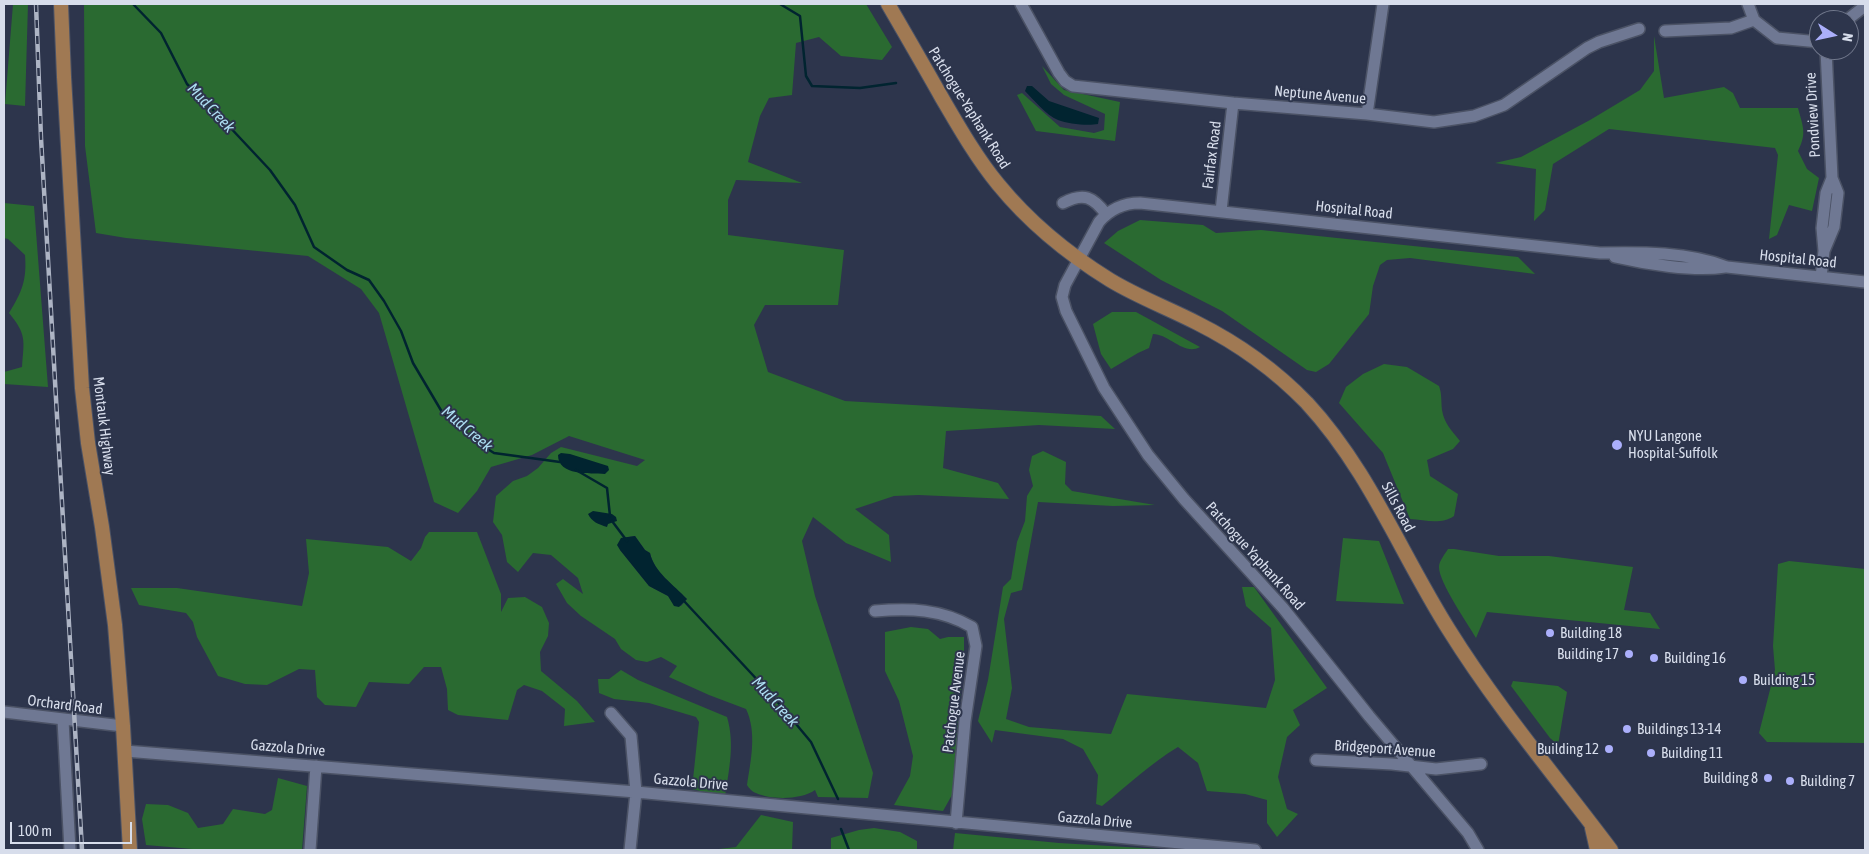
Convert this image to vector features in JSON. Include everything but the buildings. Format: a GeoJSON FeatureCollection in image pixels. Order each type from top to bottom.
{"type":"FeatureCollection","features":[{"type":"Feature","properties":{"kind":"main road","name":"Montauk Highway"},"geometry":{"type":"LineString","coordinates":[[61,4],[64,87],[82,388],[88,443],[112,606],[125,750],[130,850]]}},
{"type":"Feature","properties":{"kind":"main road","name":"Patchogue-Yaphank Road"},"geometry":{"type":"LineString","coordinates":[[888,4],[961,130],[996,182],[1041,229],[1079,259]]}},
{"type":"Feature","properties":{"kind":"main road","name":"Sills Road"},"geometry":{"type":"LineString","coordinates":[[1079,259],[1128,290],[1192,320],[1230,341],[1282,380],[1307,404],[1336,438],[1362,476],[1449,632],[1484,682],[1611,850]]}},
{"type":"Feature","properties":{"kind":"main road"},"geometry":{"type":"LineString","coordinates":[[1590,823],[1597,850]]}},
{"type":"Feature","properties":{"kind":"street","name":"Neptune Avenue"},"geometry":{"type":"LineString","coordinates":[[1021,4],[1059,73],[1065,81],[1074,86],[1434,122],[1474,116],[1504,105],[1587,48],[1639,28]]}},
{"type":"Feature","properties":{"kind":"street"},"geometry":{"type":"LineString","coordinates":[[1368,114],[1383,4]]}},
{"type":"Feature","properties":{"kind":"street"},"geometry":{"type":"LineString","coordinates":[[1748,4],[1754,20],[1777,38],[1809,41]]}},
{"type":"Feature","properties":{"kind":"street"},"geometry":{"type":"LineString","coordinates":[[1665,31],[1731,28],[1754,20]]}},
{"type":"Feature","properties":{"kind":"street","name":"Pondview Drive"},"geometry":{"type":"LineString","coordinates":[[1824,251],[1834,228],[1838,193],[1832,178],[1826,60]]}},
{"type":"Feature","properties":{"kind":"street","name":"Fairfax Road"},"geometry":{"type":"LineString","coordinates":[[1221,211],[1233,103]]}},
{"type":"Feature","properties":{"kind":"street","name":"Pondview Drive"},"geometry":{"type":"LineString","coordinates":[[1821,277],[1824,251],[1822,228],[1826,193],[1832,178]]}},
{"type":"Feature","properties":{"kind":"street"},"geometry":{"type":"LineString","coordinates":[[1062,203],[1074,198],[1090,198],[1106,214],[1099,222],[1079,259]]}},
{"type":"Feature","properties":{"kind":"street","name":"Hospital Road"},"geometry":{"type":"LineString","coordinates":[[1106,214],[1118,207],[1132,203],[1221,211],[1600,253],[1637,252],[1710,260],[1727,267],[1865,282]]}},
{"type":"Feature","properties":{"kind":"street"},"geometry":{"type":"LineString","coordinates":[[1824,211],[1836,213]]}},
{"type":"Feature","properties":{"kind":"street","name":"Patchogue Yaphank Road"},"geometry":{"type":"LineString","coordinates":[[1079,259],[1063,290],[1064,306],[1104,388],[1130,430],[1184,498],[1283,608],[1369,716],[1468,833],[1478,850]]}},
{"type":"Feature","properties":{"kind":"street","name":"Patchogue Avenue"},"geometry":{"type":"LineString","coordinates":[[875,611],[903,608],[923,611],[957,618],[972,627],[976,646],[965,721],[956,823]]}},
{"type":"Feature","properties":{"kind":"street","name":"Orchard Road"},"geometry":{"type":"LineString","coordinates":[[4,712],[123,726]]}},
{"type":"Feature","properties":{"kind":"street"},"geometry":{"type":"LineString","coordinates":[[611,713],[631,736],[636,792],[630,850]]}},
{"type":"Feature","properties":{"kind":"street"},"geometry":{"type":"LineString","coordinates":[[63,720],[70,850]]}},
{"type":"Feature","properties":{"kind":"street","name":"Gazzola Drive"},"geometry":{"type":"LineString","coordinates":[[125,750],[636,792],[1255,850]]}},
{"type":"Feature","properties":{"kind":"street","name":"Bridgeport Avenue"},"geometry":{"type":"LineString","coordinates":[[1316,760],[1436,769],[1481,764]]}},
{"type":"Feature","properties":{"kind":"street"},"geometry":{"type":"LineString","coordinates":[[310,850],[316,766]]}},
{"type":"Feature","properties":{"kind":"green space"},"geometry":{"type":"Polygon","coordinates":[[[13,4],[28,4],[25,106],[5,104],[13,4]]]}},
{"type":"Feature","properties":{"kind":"green space"},"geometry":{"type":"Polygon","coordinates":[[[84,4],[866,4],[892,47],[882,60],[841,56],[819,37],[796,43],[792,95],[769,98],[760,116],[748,162],[802,183],[736,180],[728,200],[728,235],[844,250],[838,305],[765,305],[754,325],[768,372],[845,401],[1101,416],[1115,429],[1039,425],[946,431],[943,468],[998,483],[1009,499],[919,495],[894,496],[855,509],[889,535],[891,562],[846,543],[813,517],[802,541],[815,596],[873,773],[868,798],[818,797],[815,790],[802,796],[786,798],[762,795],[753,792],[747,785],[752,737],[746,709],[669,677],[677,666],[661,657],[647,662],[636,660],[621,649],[615,639],[581,616],[567,603],[556,584],[563,579],[583,594],[578,578],[551,555],[533,553],[518,572],[507,562],[502,535],[493,522],[496,496],[513,481],[527,476],[538,468],[551,453],[561,447],[637,466],[645,460],[569,436],[532,455],[491,467],[477,491],[458,513],[434,502],[379,313],[361,289],[308,256],[126,238],[96,233],[85,146],[84,4]],[[635,536],[621,538],[620,550],[649,586],[668,596],[675,606],[681,606],[687,599],[660,572],[650,553],[645,550],[635,536]]]}},
{"type":"Feature","properties":{"kind":"green space"},"geometry":{"type":"Polygon","coordinates":[[[1654,36],[1664,98],[1724,87],[1733,93],[1740,108],[1798,108],[1803,125],[1803,134],[1798,151],[1807,169],[1819,178],[1812,211],[1789,205],[1777,235],[1769,239],[1778,155],[1775,148],[1609,129],[1553,164],[1545,210],[1534,221],[1536,169],[1495,163],[1521,157],[1590,120],[1640,90],[1654,71],[1654,36]]]}},
{"type":"Feature","properties":{"kind":"green space"},"geometry":{"type":"Polygon","coordinates":[[[1042,66],[1064,90],[1120,102],[1115,141],[1036,131],[1017,95],[1022,93],[1060,127],[1094,133],[1104,130],[1105,114],[1064,95],[1051,84],[1042,66]]]}},
{"type":"Feature","properties":{"kind":"green space"},"geometry":{"type":"Polygon","coordinates":[[[4,203],[34,206],[48,387],[4,384],[4,372],[22,367],[22,333],[9,313],[23,286],[25,255],[8,239],[4,238],[4,203]]]}},
{"type":"Feature","properties":{"kind":"green space"},"geometry":{"type":"Polygon","coordinates":[[[1140,220],[1203,225],[1216,233],[1261,230],[1518,257],[1535,274],[1410,258],[1387,260],[1380,265],[1373,286],[1369,314],[1329,364],[1316,372],[1307,370],[1222,311],[1161,280],[1104,243],[1118,231],[1140,220]]]}},
{"type":"Feature","properties":{"kind":"green space"},"geometry":{"type":"Polygon","coordinates":[[[1112,312],[1136,312],[1200,347],[1188,349],[1165,337],[1153,334],[1149,348],[1111,369],[1101,354],[1093,324],[1112,312]]]}},
{"type":"Feature","properties":{"kind":"green space"},"geometry":{"type":"Polygon","coordinates":[[[1384,364],[1407,367],[1439,386],[1445,419],[1460,441],[1453,449],[1427,460],[1430,476],[1458,494],[1454,516],[1449,519],[1433,521],[1410,519],[1383,453],[1339,403],[1346,387],[1363,374],[1384,364]]]}},
{"type":"Feature","properties":{"kind":"green space"},"geometry":{"type":"Polygon","coordinates":[[[1043,451],[1066,462],[1065,484],[1072,491],[1155,505],[1113,506],[1038,502],[1022,590],[1011,593],[1004,619],[1012,688],[1006,719],[1029,727],[1111,734],[1127,694],[1266,708],[1275,680],[1271,628],[1246,606],[1242,587],[1254,587],[1327,688],[1293,710],[1300,725],[1287,737],[1278,777],[1287,809],[1298,814],[1277,837],[1267,823],[1267,800],[1245,794],[1207,791],[1198,763],[1178,747],[1149,767],[1102,806],[1096,804],[1098,775],[1083,749],[1063,739],[995,730],[992,743],[978,721],[988,680],[1003,587],[1011,579],[1017,542],[1025,521],[1027,496],[1033,486],[1029,470],[1032,456],[1043,451]]]}},
{"type":"Feature","properties":{"kind":"green space"},"geometry":{"type":"Polygon","coordinates":[[[429,532],[477,532],[501,594],[501,612],[508,598],[525,597],[542,607],[549,623],[548,636],[540,652],[541,671],[577,701],[595,722],[564,726],[565,709],[542,691],[524,685],[517,690],[508,720],[458,715],[448,710],[447,689],[441,667],[424,667],[409,684],[369,682],[356,707],[325,705],[317,697],[315,670],[299,669],[267,685],[245,684],[218,676],[197,637],[193,622],[186,613],[139,605],[131,588],[177,588],[302,606],[309,573],[306,539],[388,547],[411,561],[421,548],[429,532]]]}},
{"type":"Feature","properties":{"kind":"green space"},"geometry":{"type":"Polygon","coordinates":[[[1343,538],[1379,541],[1404,604],[1336,601],[1343,538]]]}},
{"type":"Feature","properties":{"kind":"green space"},"geometry":{"type":"Polygon","coordinates":[[[1448,549],[1499,556],[1549,556],[1633,567],[1624,610],[1650,613],[1660,629],[1487,612],[1476,638],[1448,592],[1440,574],[1440,562],[1448,549]]]}},
{"type":"Feature","properties":{"kind":"green space"},"geometry":{"type":"Polygon","coordinates":[[[1789,561],[1865,569],[1865,743],[1767,742],[1759,733],[1775,670],[1773,646],[1778,564],[1789,561]]]}},
{"type":"Feature","properties":{"kind":"green space"},"geometry":{"type":"Polygon","coordinates":[[[911,627],[928,629],[940,639],[964,637],[964,657],[952,795],[943,811],[894,805],[910,776],[913,756],[899,701],[885,671],[885,632],[911,627]]]}},
{"type":"Feature","properties":{"kind":"green space"},"geometry":{"type":"Polygon","coordinates":[[[621,670],[638,680],[727,717],[731,747],[725,797],[692,789],[699,722],[696,717],[649,703],[614,699],[599,693],[598,679],[609,679],[621,670]]]}},
{"type":"Feature","properties":{"kind":"green space"},"geometry":{"type":"Polygon","coordinates":[[[1513,681],[1558,686],[1567,692],[1558,745],[1550,738],[1511,686],[1513,681]]]}},
{"type":"Feature","properties":{"kind":"green space"},"geometry":{"type":"Polygon","coordinates":[[[278,778],[307,786],[302,850],[204,850],[146,845],[142,819],[146,804],[168,805],[188,813],[198,828],[223,824],[233,809],[265,814],[272,810],[278,778]]]}},
{"type":"Feature","properties":{"kind":"green space"},"geometry":{"type":"Polygon","coordinates":[[[761,815],[793,822],[792,850],[710,850],[736,847],[761,815]]]}},
{"type":"Feature","properties":{"kind":"green space"},"geometry":{"type":"Polygon","coordinates":[[[874,828],[900,832],[917,841],[917,850],[831,850],[831,838],[874,828]]]}},
{"type":"Feature","properties":{"kind":"green space"},"geometry":{"type":"Polygon","coordinates":[[[955,833],[1059,843],[1176,850],[953,850],[955,833]]]}},
{"type":"Feature","properties":{"kind":"water"},"geometry":{"type":"Polygon","coordinates":[[[1027,86],[1032,86],[1049,101],[1099,118],[1098,124],[1072,124],[1054,118],[1025,91],[1027,86]]]}},
{"type":"Feature","properties":{"kind":"water"},"geometry":{"type":"Polygon","coordinates":[[[561,453],[608,466],[609,470],[605,474],[569,470],[559,462],[558,455],[561,453]]]}},
{"type":"Feature","properties":{"kind":"water"},"geometry":{"type":"Polygon","coordinates":[[[593,511],[612,514],[616,517],[617,521],[608,524],[607,527],[601,525],[593,521],[588,514],[593,511]]]}},
{"type":"Feature","properties":{"kind":"water"},"geometry":{"type":"Polygon","coordinates":[[[635,536],[645,550],[650,553],[660,572],[687,599],[679,607],[674,606],[668,596],[649,586],[620,550],[617,545],[621,538],[635,536]]]}},
{"type":"Feature","properties":{"kind":"waterway","name":"Mud Creek"},"geometry":{"type":"LineString","coordinates":[[133,4],[161,33],[187,84],[270,170],[295,205],[314,247],[347,270],[369,280],[384,301],[401,331],[413,363],[442,412],[475,441],[494,453],[560,462]]}},
{"type":"Feature","properties":{"kind":"waterway"},"geometry":{"type":"LineString","coordinates":[[780,4],[800,16],[806,76],[812,86],[860,88],[896,83]]}},
{"type":"Feature","properties":{"kind":"waterway","name":"Mud Creek"},"geometry":{"type":"LineString","coordinates":[[576,470],[607,488],[610,516]]}},
{"type":"Feature","properties":{"kind":"waterway","name":"Mud Creek"},"geometry":{"type":"LineString","coordinates":[[612,521],[627,541]]}},
{"type":"Feature","properties":{"kind":"waterway","name":"Mud Creek"},"geometry":{"type":"LineString","coordinates":[[684,601],[776,700],[811,742],[838,799]]}},
{"type":"Feature","properties":{"kind":"waterway","name":"Mud Creek"},"geometry":{"type":"LineString","coordinates":[[841,829],[849,850]]}},
{"type":"Feature","properties":{"kind":"railway"},"geometry":{"type":"LineString","coordinates":[[36,4],[41,138],[82,850]]}},
{"type":"Feature","properties":{"kind":"place","name":"NYU Langone Hospital-Suffolk"},"geometry":{"type":"Point","coordinates":[1617,445]}},
{"type":"Feature","properties":{"kind":"place","name":"Building 18"},"geometry":{"type":"Point","coordinates":[1550,633]}},
{"type":"Feature","properties":{"kind":"place","name":"Building 17"},"geometry":{"type":"Point","coordinates":[1629,654]}},
{"type":"Feature","properties":{"kind":"place","name":"Building 16"},"geometry":{"type":"Point","coordinates":[1654,658]}},
{"type":"Feature","properties":{"kind":"place","name":"Building 15"},"geometry":{"type":"Point","coordinates":[1743,680]}},
{"type":"Feature","properties":{"kind":"place","name":"Buildings 13-14"},"geometry":{"type":"Point","coordinates":[1627,729]}},
{"type":"Feature","properties":{"kind":"place","name":"Building 12"},"geometry":{"type":"Point","coordinates":[1609,749]}},
{"type":"Feature","properties":{"kind":"place","name":"Building 11"},"geometry":{"type":"Point","coordinates":[1651,753]}},
{"type":"Feature","properties":{"kind":"place","name":"Building 8"},"geometry":{"type":"Point","coordinates":[1768,778]}},
{"type":"Feature","properties":{"kind":"place","name":"Building 7"},"geometry":{"type":"Point","coordinates":[1790,781]}}]}
